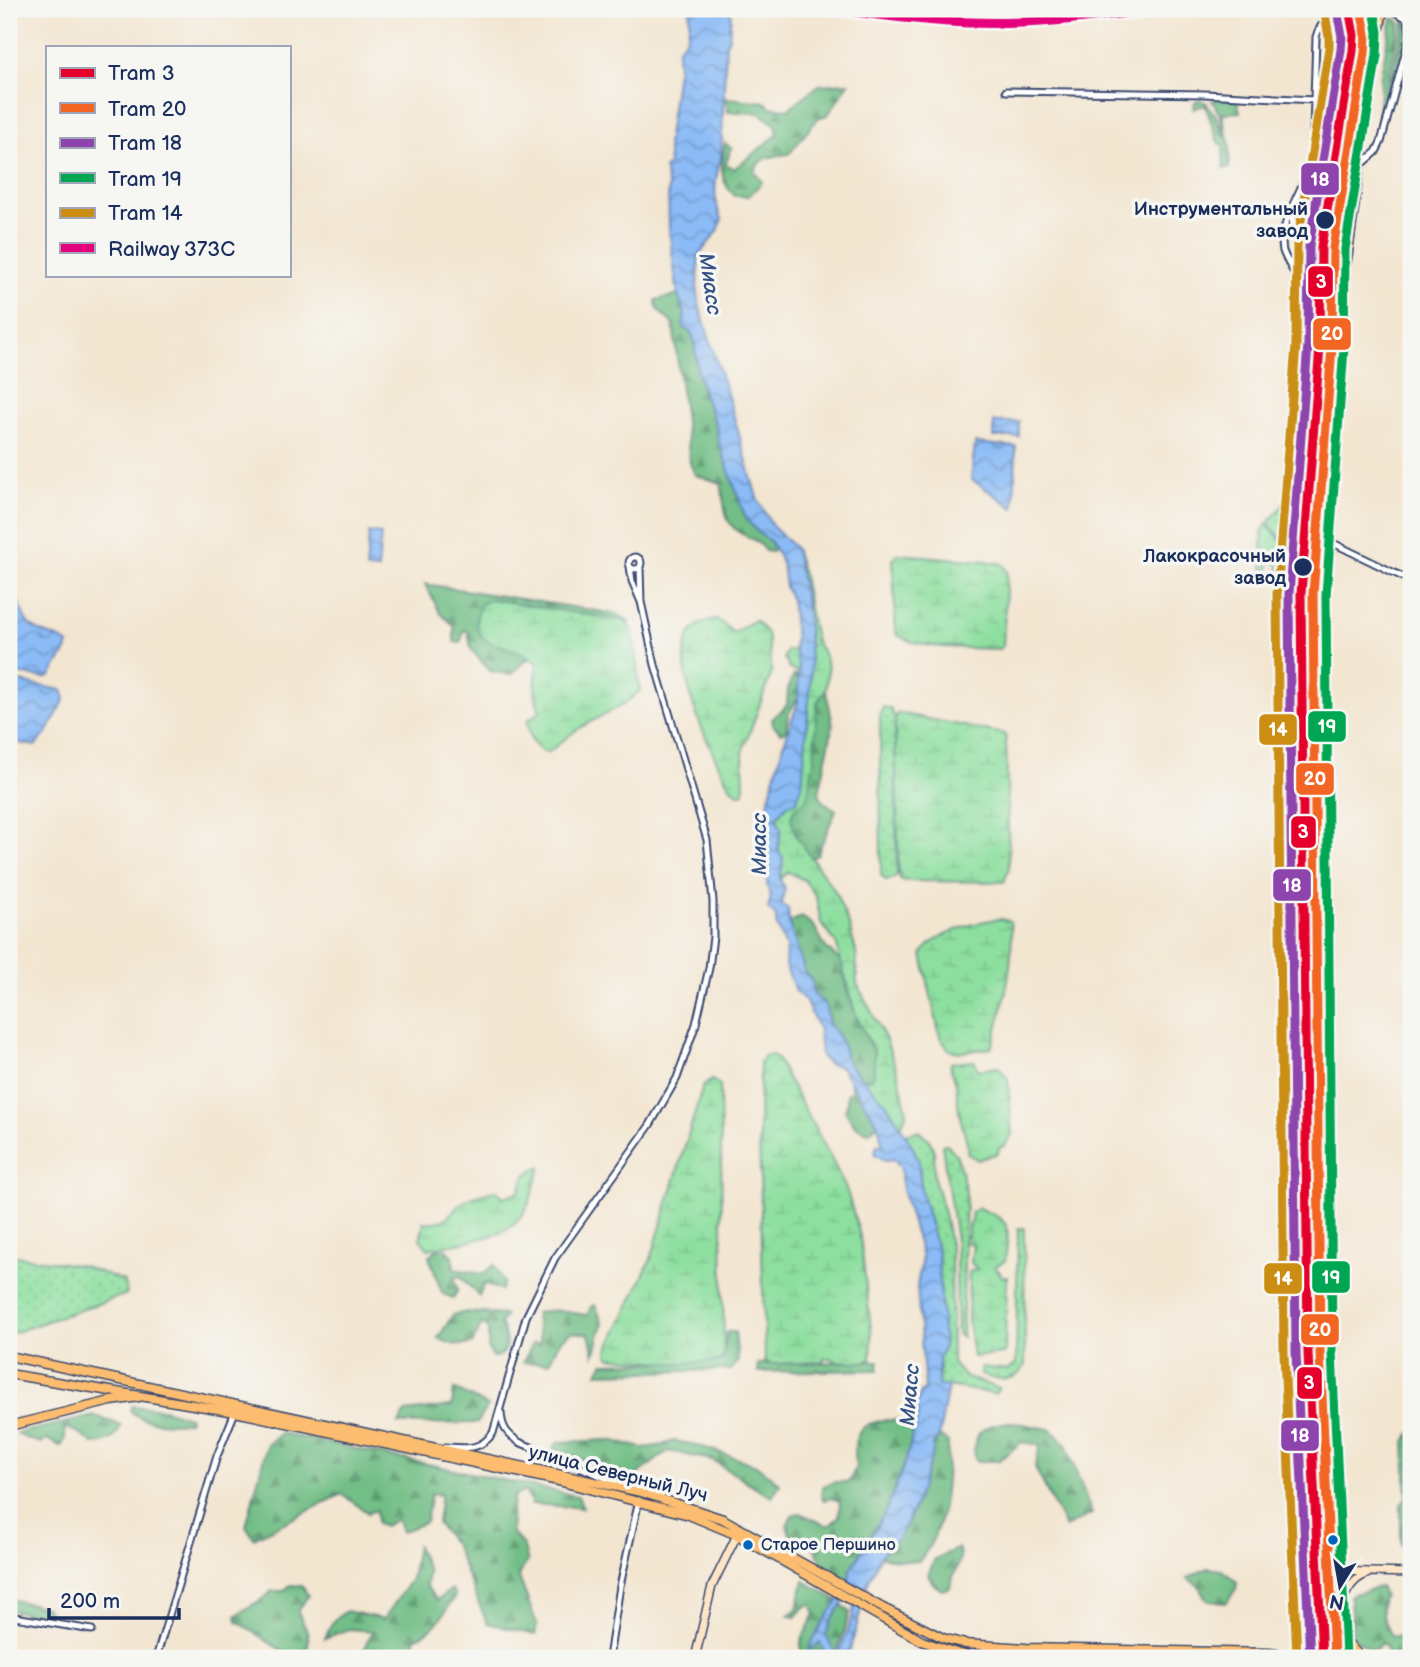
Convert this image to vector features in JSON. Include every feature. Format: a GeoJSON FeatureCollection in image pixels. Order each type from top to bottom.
{"type":"FeatureCollection","features":[{"type":"Feature","properties":{"kind":"main road"},"geometry":{"type":"LineString","coordinates":[[1311,332],[1308,306],[1298,280],[1298,263],[1300,245],[1329,152],[1347,44],[1342,9]]}},
{"type":"Feature","properties":{"kind":"main road"},"geometry":{"type":"LineString","coordinates":[[1315,483],[1308,474],[1292,472],[1288,467],[1306,410],[1313,273],[1315,259],[1328,240],[1349,104],[1359,35],[1353,9]]}},
{"type":"Feature","properties":{"kind":"main road"},"geometry":{"type":"LineString","coordinates":[[1328,1655],[1326,1571],[1314,1443],[1307,1120],[1307,596],[1336,339],[1360,166],[1370,65],[1368,9]]}},
{"type":"Feature","properties":{"kind":"main road"},"geometry":{"type":"LineString","coordinates":[[1314,540],[1315,483],[1330,341],[1370,65],[1383,9]]}},
{"type":"Feature","properties":{"kind":"main road"},"geometry":{"type":"LineString","coordinates":[[1308,474],[1317,463]]}},
{"type":"Feature","properties":{"kind":"main road","name":"улица Северный Луч"},"geometry":{"type":"LineString","coordinates":[[9,1356],[429,1446],[640,1496],[723,1519],[941,1649],[980,1658]]}},
{"type":"Feature","properties":{"kind":"main road"},"geometry":{"type":"LineString","coordinates":[[37,1378],[44,1374],[44,1367],[40,1364]]}},
{"type":"Feature","properties":{"kind":"main road","name":"улица Северный Луч"},"geometry":{"type":"LineString","coordinates":[[9,1374],[235,1412],[640,1496],[737,1535],[827,1582]]}},
{"type":"Feature","properties":{"kind":"main road"},"geometry":{"type":"LineString","coordinates":[[9,1426],[146,1395]]}},
{"type":"Feature","properties":{"kind":"main road"},"geometry":{"type":"LineString","coordinates":[[695,1658],[712,1586],[737,1535]]}},
{"type":"Feature","properties":{"kind":"main road"},"geometry":{"type":"LineString","coordinates":[[1326,1571],[1411,1573]]}},
{"type":"Feature","properties":{"kind":"main road"},"geometry":{"type":"LineString","coordinates":[[1326,1571],[1337,1621],[1338,1656]]}},
{"type":"Feature","properties":{"kind":"main road"},"geometry":{"type":"LineString","coordinates":[[1361,1658],[1348,1642],[1337,1621],[1351,1585],[1364,1575],[1375,1572]]}},
{"type":"Feature","properties":{"kind":"main road","name":"улица Северный Луч"},"geometry":{"type":"LineString","coordinates":[[880,1612],[943,1638],[985,1647],[1284,1654],[1315,1658]]}},
{"type":"Feature","properties":{"kind":"street"},"geometry":{"type":"LineString","coordinates":[[1291,212],[1292,225],[1313,273],[1307,284],[1298,280],[1283,249],[1283,243],[1291,212],[1312,163],[1318,29],[1328,18],[1353,9]]}},
{"type":"Feature","properties":{"kind":"street"},"geometry":{"type":"LineString","coordinates":[[1360,166],[1376,152],[1381,142],[1403,62],[1410,26],[1408,19],[1396,15]]}},
{"type":"Feature","properties":{"kind":"street"},"geometry":{"type":"LineString","coordinates":[[1006,91],[1205,94],[1314,100]]}},
{"type":"Feature","properties":{"kind":"street"},"geometry":{"type":"LineString","coordinates":[[1298,196],[1304,206],[1308,206],[1316,197]]}},
{"type":"Feature","properties":{"kind":"street"},"geometry":{"type":"LineString","coordinates":[[1283,243],[1291,236],[1300,245]]}},
{"type":"Feature","properties":{"kind":"street"},"geometry":{"type":"LineString","coordinates":[[1314,540],[1333,543],[1411,580]]}},
{"type":"Feature","properties":{"kind":"street"},"geometry":{"type":"LineString","coordinates":[[429,1446],[474,1448],[493,1433],[513,1355],[526,1317],[555,1258],[650,1125],[677,1079],[696,1024],[713,937],[713,901],[706,840],[655,665],[641,602],[640,560],[634,558],[630,560],[629,566],[632,582],[641,602]]}},
{"type":"Feature","properties":{"kind":"street"},"geometry":{"type":"LineString","coordinates":[[500,1409],[503,1428],[519,1442],[640,1496],[620,1586],[609,1658]]}},
{"type":"Feature","properties":{"kind":"street"},"geometry":{"type":"LineString","coordinates":[[156,1658],[217,1456],[235,1412]]}},
{"type":"Feature","properties":{"kind":"street"},"geometry":{"type":"LineString","coordinates":[[9,1616],[92,1630]]}},
{"type":"Feature","properties":{"kind":"green space"},"geometry":{"type":"Polygon","coordinates":[[[1392,17],[1400,24],[1384,95],[1387,92],[1404,22],[1407,23],[1408,31],[1382,122],[1378,126],[1381,74],[1392,17]]]}},
{"type":"Feature","properties":{"kind":"green space"},"geometry":{"type":"Polygon","coordinates":[[[849,83],[828,115],[818,118],[789,154],[760,162],[754,171],[762,182],[749,196],[735,196],[723,178],[722,158],[725,143],[731,148],[726,164],[734,169],[778,134],[776,125],[759,113],[728,112],[726,98],[765,102],[770,107],[788,109],[819,85],[849,83]]]}},
{"type":"Feature","properties":{"kind":"green space"},"geometry":{"type":"Polygon","coordinates":[[[1200,100],[1207,103],[1226,138],[1220,115],[1212,100],[1237,100],[1240,112],[1222,113],[1230,146],[1229,168],[1224,169],[1223,145],[1218,142],[1205,105],[1193,109],[1195,102],[1200,100]]]}},
{"type":"Feature","properties":{"kind":"green space"},"geometry":{"type":"Polygon","coordinates":[[[1329,166],[1317,248],[1310,259],[1304,248],[1329,166]]]}},
{"type":"Feature","properties":{"kind":"green space"},"geometry":{"type":"Polygon","coordinates":[[[678,295],[685,314],[683,327],[694,339],[703,393],[746,519],[771,542],[774,549],[772,552],[765,551],[757,542],[733,527],[726,512],[721,483],[695,475],[690,463],[673,324],[661,314],[656,304],[656,300],[678,295]]]}},
{"type":"Feature","properties":{"kind":"green space"},"geometry":{"type":"Polygon","coordinates":[[[1303,482],[1298,557],[1268,523],[1303,482]]]}},
{"type":"Feature","properties":{"kind":"green space"},"geometry":{"type":"Polygon","coordinates":[[[1267,524],[1297,560],[1294,570],[1279,570],[1278,563],[1269,563],[1269,569],[1263,569],[1262,532],[1267,524]]]}},
{"type":"Feature","properties":{"kind":"green space"},"geometry":{"type":"Polygon","coordinates":[[[795,548],[803,574],[815,640],[824,654],[828,668],[826,689],[817,703],[814,761],[807,798],[793,811],[791,817],[796,836],[835,891],[849,925],[856,952],[857,984],[885,1038],[898,1073],[907,1112],[901,1127],[886,1103],[861,1080],[870,1079],[874,1074],[874,1052],[856,1015],[836,943],[821,923],[816,896],[804,880],[788,872],[779,880],[783,858],[778,850],[781,829],[776,817],[788,804],[811,677],[790,669],[784,658],[787,650],[799,651],[809,644],[807,609],[795,548]]]}},
{"type":"Feature","properties":{"kind":"green space"},"geometry":{"type":"Polygon","coordinates":[[[897,554],[1002,564],[1007,571],[1003,646],[999,649],[931,646],[896,634],[893,560],[897,554]]]}},
{"type":"Feature","properties":{"kind":"green space"},"geometry":{"type":"Polygon","coordinates":[[[425,584],[616,614],[629,621],[625,630],[535,652],[511,675],[490,671],[471,649],[468,631],[464,630],[460,643],[454,642],[454,626],[440,613],[425,584]]]}},
{"type":"Feature","properties":{"kind":"green space"},"geometry":{"type":"Polygon","coordinates":[[[490,599],[625,621],[633,632],[640,691],[618,707],[578,729],[547,753],[542,751],[532,740],[527,721],[540,711],[536,693],[537,664],[527,656],[484,639],[478,632],[476,621],[480,605],[490,599]]]}},
{"type":"Feature","properties":{"kind":"green space"},"geometry":{"type":"Polygon","coordinates":[[[717,619],[734,633],[755,620],[767,633],[772,672],[743,750],[744,792],[740,794],[728,783],[709,744],[687,679],[685,657],[688,639],[698,625],[717,619]]]}},
{"type":"Feature","properties":{"kind":"green space"},"geometry":{"type":"Polygon","coordinates":[[[794,675],[801,688],[789,713],[786,731],[781,733],[773,725],[772,719],[787,705],[788,689],[794,675]]]}},
{"type":"Feature","properties":{"kind":"green space"},"geometry":{"type":"Polygon","coordinates":[[[826,691],[833,725],[819,793],[824,802],[836,810],[817,855],[809,859],[803,857],[788,816],[815,692],[826,691]]]}},
{"type":"Feature","properties":{"kind":"green space"},"geometry":{"type":"Polygon","coordinates":[[[883,707],[890,708],[895,719],[897,875],[886,880],[881,875],[880,714],[883,707]]]}},
{"type":"Feature","properties":{"kind":"green space"},"geometry":{"type":"Polygon","coordinates":[[[898,713],[1004,734],[1009,869],[1004,882],[899,879],[895,719],[898,713]]]}},
{"type":"Feature","properties":{"kind":"green space"},"geometry":{"type":"Polygon","coordinates":[[[802,917],[814,926],[826,948],[841,961],[856,1015],[874,1052],[874,1074],[870,1079],[861,1080],[848,1064],[841,1041],[829,1023],[825,1004],[814,995],[812,981],[805,973],[789,922],[802,917]]]}},
{"type":"Feature","properties":{"kind":"green space"},"geometry":{"type":"Polygon","coordinates":[[[1001,919],[1010,921],[1011,950],[1008,981],[994,1041],[991,1048],[961,1052],[949,1050],[940,1037],[922,955],[945,935],[981,922],[1001,919]]]}},
{"type":"Feature","properties":{"kind":"green space"},"geometry":{"type":"Polygon","coordinates":[[[766,1055],[777,1059],[847,1191],[860,1236],[872,1337],[871,1359],[863,1362],[825,1358],[822,1362],[765,1362],[759,1134],[760,1062],[766,1055]]]}},
{"type":"Feature","properties":{"kind":"green space"},"geometry":{"type":"Polygon","coordinates":[[[975,1061],[978,1070],[999,1067],[1008,1079],[1012,1135],[1005,1145],[999,1148],[998,1153],[978,1160],[968,1154],[951,1072],[951,1063],[975,1061]]]}},
{"type":"Feature","properties":{"kind":"green space"},"geometry":{"type":"Polygon","coordinates":[[[712,1080],[720,1085],[724,1354],[719,1361],[674,1363],[609,1357],[608,1350],[651,1259],[703,1086],[712,1080]]]}},
{"type":"Feature","properties":{"kind":"green space"},"geometry":{"type":"Polygon","coordinates":[[[851,1083],[878,1124],[869,1132],[854,1124],[845,1110],[851,1083]]]}},
{"type":"Feature","properties":{"kind":"green space"},"geometry":{"type":"Polygon","coordinates":[[[918,1131],[929,1139],[934,1151],[934,1178],[951,1251],[952,1363],[967,1378],[999,1388],[995,1394],[938,1386],[939,1357],[944,1346],[938,1253],[921,1191],[919,1163],[905,1134],[918,1131]]]}},
{"type":"Feature","properties":{"kind":"green space"},"geometry":{"type":"Polygon","coordinates":[[[947,1144],[957,1156],[966,1191],[962,1337],[957,1334],[956,1240],[942,1145],[947,1144]]]}},
{"type":"Feature","properties":{"kind":"green space"},"geometry":{"type":"Polygon","coordinates":[[[541,1167],[527,1207],[512,1225],[490,1236],[428,1249],[420,1239],[423,1222],[444,1219],[465,1201],[497,1190],[503,1197],[519,1192],[526,1175],[541,1167]]]}},
{"type":"Feature","properties":{"kind":"green space"},"geometry":{"type":"Polygon","coordinates":[[[978,1208],[998,1217],[1006,1226],[1005,1261],[996,1266],[1002,1277],[1007,1277],[1005,1349],[1004,1354],[973,1357],[968,1320],[969,1272],[977,1269],[971,1263],[973,1245],[968,1242],[968,1225],[972,1212],[978,1208]]]}},
{"type":"Feature","properties":{"kind":"green space"},"geometry":{"type":"Polygon","coordinates":[[[1024,1228],[1025,1364],[1018,1375],[1006,1379],[992,1378],[980,1374],[981,1367],[1008,1370],[1016,1364],[1018,1229],[1024,1228]]]}},
{"type":"Feature","properties":{"kind":"green space"},"geometry":{"type":"Polygon","coordinates":[[[446,1249],[453,1256],[454,1269],[483,1274],[494,1265],[504,1282],[501,1290],[484,1284],[479,1296],[460,1276],[454,1278],[458,1290],[453,1298],[443,1294],[429,1257],[436,1250],[446,1249]]]}},
{"type":"Feature","properties":{"kind":"green space"},"geometry":{"type":"Polygon","coordinates":[[[9,1255],[83,1266],[124,1281],[127,1294],[9,1334],[9,1255]]]}},
{"type":"Feature","properties":{"kind":"green space"},"geometry":{"type":"Polygon","coordinates":[[[593,1305],[596,1306],[603,1325],[594,1355],[589,1334],[571,1332],[559,1342],[549,1363],[523,1362],[533,1343],[539,1345],[536,1313],[555,1310],[587,1315],[593,1305]]]}},
{"type":"Feature","properties":{"kind":"green space"},"geometry":{"type":"Polygon","coordinates":[[[467,1312],[506,1315],[500,1324],[506,1345],[503,1354],[492,1357],[488,1347],[488,1329],[482,1323],[473,1343],[456,1345],[438,1338],[453,1315],[467,1312]]]}},
{"type":"Feature","properties":{"kind":"green space"},"geometry":{"type":"Polygon","coordinates":[[[727,1332],[735,1332],[738,1362],[731,1370],[598,1373],[603,1363],[717,1361],[724,1354],[727,1332]]]}},
{"type":"Feature","properties":{"kind":"green space"},"geometry":{"type":"Polygon","coordinates":[[[879,1361],[878,1370],[758,1372],[758,1364],[879,1361]]]}},
{"type":"Feature","properties":{"kind":"green space"},"geometry":{"type":"Polygon","coordinates":[[[454,1389],[488,1406],[477,1423],[399,1424],[405,1412],[452,1406],[454,1389]]]}},
{"type":"Feature","properties":{"kind":"green space"},"geometry":{"type":"Polygon","coordinates":[[[132,1406],[164,1409],[189,1417],[188,1421],[157,1422],[141,1418],[130,1410],[132,1406]]]}},
{"type":"Feature","properties":{"kind":"green space"},"geometry":{"type":"Polygon","coordinates":[[[95,1416],[121,1425],[114,1437],[107,1442],[93,1444],[65,1427],[65,1440],[61,1446],[47,1440],[42,1443],[17,1433],[95,1416]]]}},
{"type":"Feature","properties":{"kind":"green space"},"geometry":{"type":"Polygon","coordinates":[[[886,1420],[916,1421],[907,1457],[888,1507],[850,1571],[850,1581],[822,1562],[809,1539],[799,1544],[791,1537],[787,1525],[792,1515],[800,1513],[826,1525],[839,1517],[840,1501],[831,1498],[824,1500],[821,1496],[823,1486],[835,1482],[849,1482],[856,1467],[854,1455],[858,1434],[871,1423],[886,1420]]]}},
{"type":"Feature","properties":{"kind":"green space"},"geometry":{"type":"Polygon","coordinates":[[[1012,1422],[1049,1429],[1065,1442],[1092,1514],[1065,1528],[1035,1467],[1040,1445],[1022,1442],[998,1461],[976,1461],[975,1443],[981,1431],[994,1424],[1012,1422]]]}},
{"type":"Feature","properties":{"kind":"green space"},"geometry":{"type":"Polygon","coordinates":[[[280,1433],[578,1496],[583,1508],[532,1504],[525,1491],[514,1496],[511,1512],[512,1533],[523,1545],[528,1561],[518,1575],[537,1624],[535,1635],[487,1623],[455,1546],[437,1523],[441,1495],[431,1493],[426,1522],[401,1532],[399,1523],[395,1520],[385,1526],[377,1523],[376,1510],[368,1513],[342,1494],[254,1538],[246,1526],[267,1445],[280,1433]]]}},
{"type":"Feature","properties":{"kind":"green space"},"geometry":{"type":"Polygon","coordinates":[[[1410,1434],[1411,1566],[1405,1565],[1401,1543],[1401,1505],[1407,1496],[1405,1441],[1410,1434]]]}},
{"type":"Feature","properties":{"kind":"green space"},"geometry":{"type":"Polygon","coordinates":[[[939,1436],[948,1442],[947,1473],[940,1520],[935,1534],[919,1561],[880,1556],[897,1538],[910,1518],[928,1460],[939,1436]]]}},
{"type":"Feature","properties":{"kind":"green space"},"geometry":{"type":"Polygon","coordinates":[[[611,1440],[642,1448],[674,1441],[697,1445],[756,1465],[780,1484],[772,1497],[712,1460],[668,1451],[633,1478],[553,1449],[558,1442],[611,1440]]]}},
{"type":"Feature","properties":{"kind":"green space"},"geometry":{"type":"Polygon","coordinates":[[[1298,1440],[1310,1440],[1311,1558],[1301,1559],[1298,1440]]]}},
{"type":"Feature","properties":{"kind":"green space"},"geometry":{"type":"Polygon","coordinates":[[[417,1546],[428,1571],[426,1586],[437,1600],[452,1589],[455,1597],[434,1626],[416,1637],[411,1658],[359,1658],[373,1631],[349,1629],[325,1638],[333,1621],[346,1611],[384,1619],[411,1579],[417,1546]]]}},
{"type":"Feature","properties":{"kind":"green space"},"geometry":{"type":"Polygon","coordinates":[[[958,1548],[959,1563],[950,1588],[942,1590],[933,1584],[928,1575],[935,1559],[958,1548]]]}},
{"type":"Feature","properties":{"kind":"green space"},"geometry":{"type":"Polygon","coordinates":[[[1207,1568],[1222,1570],[1237,1582],[1236,1589],[1226,1603],[1209,1600],[1199,1586],[1187,1578],[1207,1568]]]}},
{"type":"Feature","properties":{"kind":"green space"},"geometry":{"type":"Polygon","coordinates":[[[804,1581],[834,1598],[850,1612],[836,1655],[829,1658],[809,1658],[801,1650],[801,1641],[815,1614],[811,1604],[795,1617],[789,1615],[797,1609],[804,1581]]]}},
{"type":"Feature","properties":{"kind":"green space"},"geometry":{"type":"Polygon","coordinates":[[[290,1585],[302,1586],[308,1595],[298,1612],[308,1637],[306,1655],[288,1655],[237,1621],[236,1616],[272,1591],[284,1591],[290,1585]]]}},
{"type":"Feature","properties":{"kind":"green space"},"geometry":{"type":"Polygon","coordinates":[[[1380,1587],[1384,1595],[1382,1611],[1386,1626],[1391,1636],[1411,1637],[1411,1658],[1388,1658],[1386,1646],[1381,1643],[1376,1649],[1371,1649],[1352,1637],[1350,1595],[1380,1587]]]}},
{"type":"Feature","properties":{"kind":"green space"},"geometry":{"type":"Polygon","coordinates":[[[9,1599],[46,1607],[50,1618],[9,1610],[9,1599]]]}},
{"type":"Feature","properties":{"kind":"water","name":"Миасс"},"geometry":{"type":"Polygon","coordinates":[[[690,9],[730,9],[731,12],[729,38],[726,43],[721,158],[716,189],[717,205],[722,219],[718,231],[699,255],[697,286],[700,308],[757,498],[773,527],[795,548],[807,609],[811,677],[802,785],[797,801],[788,804],[776,817],[781,829],[778,850],[783,858],[780,880],[785,888],[781,904],[788,909],[789,922],[805,973],[812,981],[814,995],[825,1004],[829,1023],[841,1041],[848,1064],[886,1103],[913,1147],[919,1163],[921,1191],[938,1253],[944,1347],[939,1357],[938,1386],[948,1386],[939,1436],[933,1445],[915,1506],[899,1537],[880,1556],[869,1580],[848,1658],[837,1658],[826,1658],[820,1642],[812,1649],[812,1655],[808,1655],[817,1633],[844,1589],[850,1571],[888,1507],[907,1457],[918,1414],[915,1409],[921,1392],[925,1390],[917,1287],[922,1257],[902,1189],[901,1169],[894,1159],[885,1160],[875,1154],[877,1145],[883,1146],[878,1124],[841,1067],[829,1064],[821,1057],[819,1030],[805,1000],[796,992],[785,965],[786,947],[776,924],[776,916],[768,909],[771,896],[764,865],[769,798],[798,702],[799,666],[794,648],[791,600],[785,587],[782,563],[771,542],[746,519],[703,393],[694,339],[683,327],[685,314],[678,295],[664,168],[669,165],[667,144],[678,47],[687,35],[690,9]],[[857,1584],[832,1618],[826,1635],[837,1658],[853,1615],[857,1584]]]}},
{"type":"Feature","properties":{"kind":"water"},"geometry":{"type":"Polygon","coordinates":[[[994,422],[1019,422],[1019,437],[994,437],[994,422]]]}},
{"type":"Feature","properties":{"kind":"water"},"geometry":{"type":"Polygon","coordinates":[[[975,443],[1016,447],[1014,508],[971,479],[975,443]]]}},
{"type":"Feature","properties":{"kind":"water"},"geometry":{"type":"Polygon","coordinates":[[[369,533],[381,534],[378,570],[366,569],[369,533]]]}},
{"type":"Feature","properties":{"kind":"water"},"geometry":{"type":"Polygon","coordinates":[[[9,579],[29,624],[68,644],[50,676],[44,678],[9,672],[9,579]]]}},
{"type":"Feature","properties":{"kind":"water"},"geometry":{"type":"Polygon","coordinates":[[[9,680],[62,690],[65,699],[47,733],[35,746],[9,741],[9,680]]]}},
{"type":"Feature","properties":{"kind":"tunnel"},"geometry":{"type":"LineString","coordinates":[[1367,11],[1394,16]]}},
{"type":"Feature","properties":{"kind":"tram line","name":"3"},"geometry":{"type":"LineString","coordinates":[[1322,1658],[1308,1353],[1301,594],[1320,346],[1321,247],[1353,51],[1354,35],[1349,9]]}},
{"type":"Feature","properties":{"kind":"tram line","name":"20"},"geometry":{"type":"LineString","coordinates":[[1334,1657],[1320,1353],[1313,594],[1332,347],[1333,248],[1365,53],[1366,34],[1361,9]]}},
{"type":"Feature","properties":{"kind":"tram line","name":"19"},"geometry":{"type":"LineString","coordinates":[[1346,1657],[1332,1352],[1326,595],[1344,348],[1345,249],[1377,55],[1378,32],[1374,9]]}},
{"type":"Feature","properties":{"kind":"tram line","name":"18"},"geometry":{"type":"LineString","coordinates":[[1310,1658],[1296,1353],[1289,594],[1308,345],[1309,246],[1341,50],[1342,36],[1337,11]]}},
{"type":"Feature","properties":{"kind":"tram line","name":"14"},"geometry":{"type":"LineString","coordinates":[[1297,1658],[1284,1353],[1277,594],[1296,345],[1297,245],[1329,48],[1325,14]]}},
{"type":"Feature","properties":{"kind":"rail line","name":"373C"},"geometry":{"type":"LineString","coordinates":[[833,9],[983,23],[1062,20],[1156,9]]}},
{"type":"Feature","properties":{"kind":"place","name":"Инструментальный завод"},"geometry":{"type":"Point","coordinates":[1325,220]}},
{"type":"Feature","properties":{"kind":"place","name":"Лакокрасочный завод"},"geometry":{"type":"Point","coordinates":[1303,567]}},
{"type":"Feature","properties":{"kind":"place","name":"Старое Першино"},"geometry":{"type":"Point","coordinates":[748,1545]}}]}
